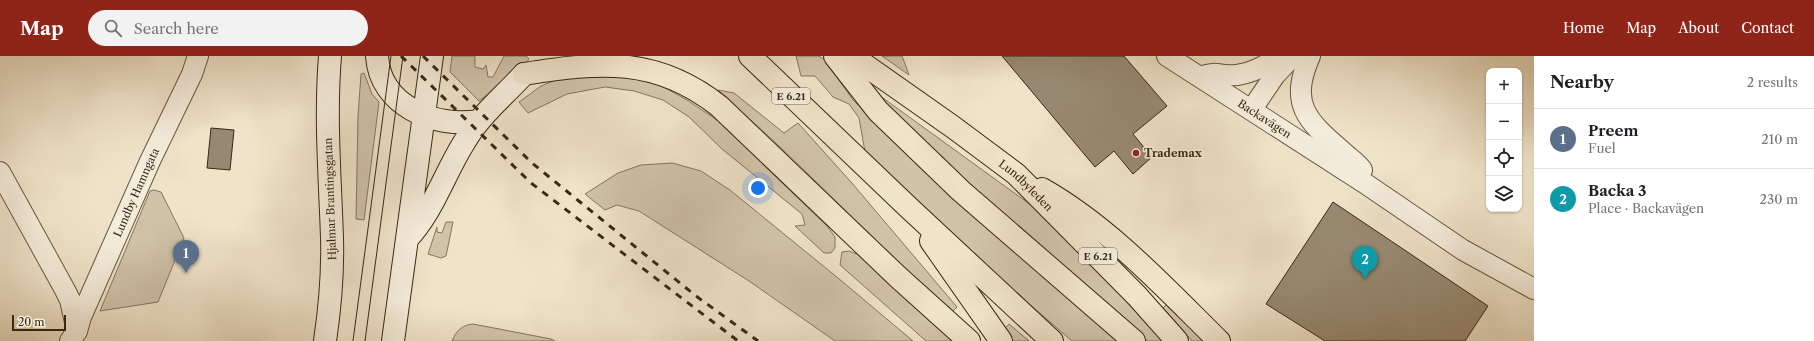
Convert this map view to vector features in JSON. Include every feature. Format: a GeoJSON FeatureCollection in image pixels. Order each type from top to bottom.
{"type":"FeatureCollection","features":[{"type":"Feature","properties":{"kind":"highway","name":"E 6.21"},"geometry":{"type":"LineString","coordinates":[[750,56],[908,207],[1052,341]]}},
{"type":"Feature","properties":{"kind":"highway"},"geometry":{"type":"LineString","coordinates":[[835,56],[878,111],[955,186],[1134,341]]}},
{"type":"Feature","properties":{"kind":"highway","name":"Lundbyleden"},"geometry":{"type":"LineString","coordinates":[[852,56],[1016,174],[1127,285],[1177,341]]}},
{"type":"Feature","properties":{"kind":"highway"},"geometry":{"type":"LineString","coordinates":[[524,74],[575,66],[644,68],[701,91],[719,106],[887,266],[969,341]]}},
{"type":"Feature","properties":{"kind":"highway"},"geometry":{"type":"LineString","coordinates":[[1016,174],[1063,201],[1092,224],[1149,273],[1219,341]]}},
{"type":"Feature","properties":{"kind":"highway"},"geometry":{"type":"LineString","coordinates":[[908,207],[1001,341]]}},
{"type":"Feature","properties":{"kind":"main road","name":"Hjalmar Brantingsgatan"},"geometry":{"type":"LineString","coordinates":[[325,341],[331,285],[332,247],[327,113],[330,56]]}},
{"type":"Feature","properties":{"kind":"main road"},"geometry":{"type":"LineString","coordinates":[[377,56],[380,74],[387,88],[408,107],[422,116],[448,122],[478,121]]}},
{"type":"Feature","properties":{"kind":"main road"},"geometry":{"type":"LineString","coordinates":[[393,341],[422,116],[432,56]]}},
{"type":"Feature","properties":{"kind":"main road"},"geometry":{"type":"LineString","coordinates":[[406,239],[420,223],[455,157],[478,121],[524,74]]}},
{"type":"Feature","properties":{"kind":"street","name":"Lundby Hamngata"},"geometry":{"type":"LineString","coordinates":[[76,338],[84,310],[150,161],[192,74],[198,56]]}},
{"type":"Feature","properties":{"kind":"street","name":"Backavägen"},"geometry":{"type":"LineString","coordinates":[[1167,56],[1252,109],[1463,250],[1534,289]]}},
{"type":"Feature","properties":{"kind":"street"},"geometry":{"type":"LineString","coordinates":[[1200,77],[1210,73],[1236,75],[1259,68],[1271,62],[1277,56]]}},
{"type":"Feature","properties":{"kind":"street"},"geometry":{"type":"LineString","coordinates":[[1252,109],[1275,75],[1294,56]]}},
{"type":"Feature","properties":{"kind":"street"},"geometry":{"type":"LineString","coordinates":[[1310,56],[1301,84],[1304,110],[1318,131],[1362,169],[1363,182]]}},
{"type":"Feature","properties":{"kind":"street","name":"Lundby Hamngata"},"geometry":{"type":"LineString","coordinates":[[0,172],[70,300],[76,338]]}},
{"type":"Feature","properties":{"kind":"shaded area"},"geometry":{"type":"Polygon","coordinates":[[[452,56],[475,56],[475,67],[483,69],[486,65],[488,77],[493,77],[504,56],[526,56],[529,59],[518,72],[479,101],[450,72],[452,56]]]}},
{"type":"Feature","properties":{"kind":"shaded area"},"geometry":{"type":"Polygon","coordinates":[[[796,56],[819,56],[825,60],[853,100],[922,166],[1117,341],[1072,341],[1028,303],[865,152],[859,118],[849,104],[833,97],[815,76],[801,76],[796,56]]]}},
{"type":"Feature","properties":{"kind":"shaded area"},"geometry":{"type":"Polygon","coordinates":[[[882,56],[902,56],[909,75],[882,56]]]}},
{"type":"Feature","properties":{"kind":"shaded area"},"geometry":{"type":"Polygon","coordinates":[[[364,73],[372,94],[379,102],[364,220],[356,219],[358,116],[361,74],[364,73]]]}},
{"type":"Feature","properties":{"kind":"shaded area"},"geometry":{"type":"Polygon","coordinates":[[[619,75],[660,85],[687,100],[717,120],[827,226],[835,237],[835,248],[831,253],[824,253],[795,226],[805,225],[802,214],[722,149],[689,117],[663,100],[634,91],[605,87],[567,94],[528,113],[519,102],[541,86],[563,77],[619,75]]]}},
{"type":"Feature","properties":{"kind":"shaded area"},"geometry":{"type":"Polygon","coordinates":[[[865,85],[1035,208],[1103,273],[1164,341],[1147,341],[899,121],[865,85]]]}},
{"type":"Feature","properties":{"kind":"shaded area"},"geometry":{"type":"Polygon","coordinates":[[[718,90],[734,93],[784,133],[798,123],[851,182],[957,307],[951,313],[779,146],[718,90]]]}},
{"type":"Feature","properties":{"kind":"shaded area"},"geometry":{"type":"Polygon","coordinates":[[[672,163],[701,171],[730,190],[913,341],[835,341],[749,281],[639,211],[617,205],[605,210],[585,194],[618,173],[641,165],[672,163]]]}},
{"type":"Feature","properties":{"kind":"shaded area"},"geometry":{"type":"Polygon","coordinates":[[[154,190],[161,192],[184,238],[158,302],[100,311],[150,191],[154,190]]]}},
{"type":"Feature","properties":{"kind":"shaded area"},"geometry":{"type":"Polygon","coordinates":[[[446,222],[453,222],[446,256],[441,258],[428,254],[437,227],[437,232],[442,233],[446,222]]]}},
{"type":"Feature","properties":{"kind":"shaded area"},"geometry":{"type":"Polygon","coordinates":[[[849,251],[859,255],[954,341],[926,341],[840,265],[842,252],[849,251]]]}},
{"type":"Feature","properties":{"kind":"shaded area"},"geometry":{"type":"Polygon","coordinates":[[[1168,303],[1207,341],[1192,341],[1163,308],[1168,303]]]}},
{"type":"Feature","properties":{"kind":"shaded area"},"geometry":{"type":"Polygon","coordinates":[[[473,324],[555,341],[452,341],[455,334],[460,329],[473,324]]]}},
{"type":"Feature","properties":{"kind":"shaded area"},"geometry":{"type":"Polygon","coordinates":[[[1009,324],[1029,341],[1011,341],[1002,331],[1009,324]]]}},
{"type":"Feature","properties":{"kind":"building"},"geometry":{"type":"Polygon","coordinates":[[[1002,56],[1124,56],[1167,106],[1133,134],[1152,157],[1133,174],[1114,151],[1095,167],[1002,56]]]}},
{"type":"Feature","properties":{"kind":"building"},"geometry":{"type":"Polygon","coordinates":[[[211,128],[234,130],[230,170],[207,168],[211,128]]]}},
{"type":"Feature","properties":{"kind":"building"},"geometry":{"type":"Polygon","coordinates":[[[1333,202],[1488,306],[1465,341],[1325,341],[1266,304],[1333,202]]]}},
{"type":"Feature","properties":{"kind":"tram line"},"geometry":{"type":"LineString","coordinates":[[353,341],[391,56]]}},
{"type":"Feature","properties":{"kind":"tram line"},"geometry":{"type":"LineString","coordinates":[[365,341],[403,56]]}},
{"type":"Feature","properties":{"kind":"railway"},"geometry":{"type":"LineString","coordinates":[[401,56],[531,183],[738,341]]}},
{"type":"Feature","properties":{"kind":"railway"},"geometry":{"type":"LineString","coordinates":[[423,56],[532,163],[696,296],[758,341]]}},
{"type":"Feature","properties":{"kind":"place","name":"Trademax"},"geometry":{"type":"Point","coordinates":[1136,153]}},
{"type":"Feature","properties":{"kind":"place","name":"Preem"},"geometry":{"type":"Point","coordinates":[186,273]}},
{"type":"Feature","properties":{"kind":"place","name":"Backa 3"},"geometry":{"type":"Point","coordinates":[1365,279]}}]}
